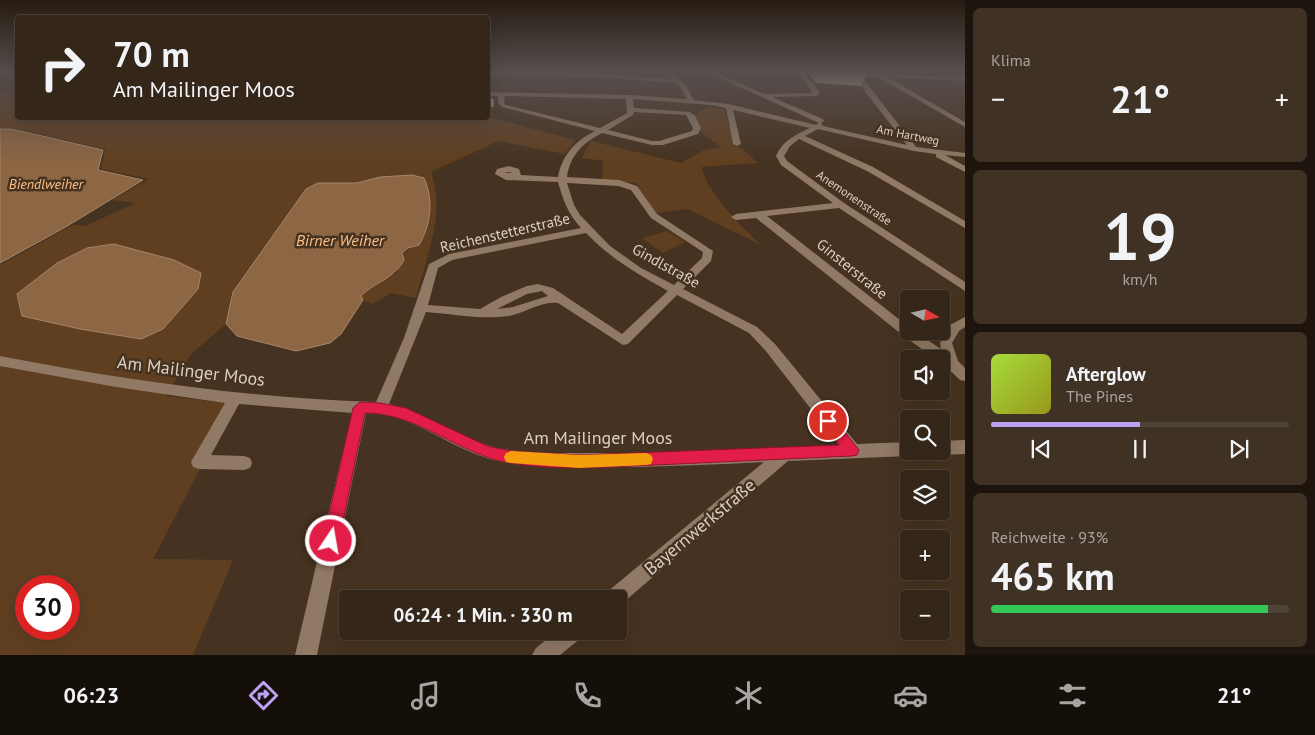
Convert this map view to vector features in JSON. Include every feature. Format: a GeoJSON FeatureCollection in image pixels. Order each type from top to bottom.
{"type":"FeatureCollection","features":[{"type":"Feature","properties":{"kind":"street"},"geometry":{"type":"LineString","coordinates":[[501,102],[504,106],[660,143],[695,132],[697,128],[692,116],[688,113],[632,110]]}},
{"type":"Feature","properties":{"kind":"street"},"geometry":{"type":"LineString","coordinates":[[562,180],[564,166],[569,155],[587,138],[626,119],[632,110],[630,102]]}},
{"type":"Feature","properties":{"kind":"street","name":"Am Hartweg"},"geometry":{"type":"LineString","coordinates":[[695,102],[729,106],[821,124],[914,149],[965,155]]}},
{"type":"Feature","properties":{"kind":"street"},"geometry":{"type":"LineString","coordinates":[[775,102],[821,124]]}},
{"type":"Feature","properties":{"kind":"street"},"geometry":{"type":"LineString","coordinates":[[876,102],[914,149]]}},
{"type":"Feature","properties":{"kind":"street"},"geometry":{"type":"LineString","coordinates":[[924,102],[965,125]]}},
{"type":"Feature","properties":{"kind":"street"},"geometry":{"type":"LineString","coordinates":[[729,106],[737,144]]}},
{"type":"Feature","properties":{"kind":"street","name":"Anemonenstraße"},"geometry":{"type":"LineString","coordinates":[[821,124],[798,136],[782,148],[780,156],[784,163],[841,205],[965,286]]}},
{"type":"Feature","properties":{"kind":"street"},"geometry":{"type":"LineString","coordinates":[[798,136],[870,169],[965,225]]}},
{"type":"Feature","properties":{"kind":"street"},"geometry":{"type":"LineString","coordinates":[[933,152],[965,170]]}},
{"type":"Feature","properties":{"kind":"street"},"geometry":{"type":"LineString","coordinates":[[423,308],[510,312],[544,298],[561,300],[623,341],[707,259],[708,251],[654,216],[631,186],[619,183],[513,177]]}},
{"type":"Feature","properties":{"kind":"street","name":"Gindlstraße"},"geometry":{"type":"LineString","coordinates":[[562,180],[569,205],[586,230],[637,270],[675,291],[734,318],[753,330],[770,347],[852,450]]}},
{"type":"Feature","properties":{"kind":"street"},"geometry":{"type":"LineString","coordinates":[[736,217],[841,205]]}},
{"type":"Feature","properties":{"kind":"street","name":"Ginsterstraße"},"geometry":{"type":"LineString","coordinates":[[759,215],[910,334],[952,363],[965,376]]}},
{"type":"Feature","properties":{"kind":"street","name":"Reichenstetterstraße"},"geometry":{"type":"LineString","coordinates":[[380,408],[407,350],[423,308],[433,266],[441,260],[586,230]]}},
{"type":"Feature","properties":{"kind":"street"},"geometry":{"type":"LineString","coordinates":[[952,363],[946,343],[954,328],[965,321]]}},
{"type":"Feature","properties":{"kind":"street","name":"Am Mailinger Moos"},"geometry":{"type":"LineString","coordinates":[[0,361],[150,388],[235,399],[380,408],[406,414],[484,451],[511,457],[579,462],[900,449]]}},
{"type":"Feature","properties":{"kind":"street"},"geometry":{"type":"LineString","coordinates":[[235,399],[199,462],[244,463]]}},
{"type":"Feature","properties":{"kind":"street"},"geometry":{"type":"LineString","coordinates":[[306,655],[360,408]]}},
{"type":"Feature","properties":{"kind":"street"},"geometry":{"type":"LineString","coordinates":[[950,448],[965,447]]}},
{"type":"Feature","properties":{"kind":"street","name":"Bayernwerkstraße"},"geometry":{"type":"LineString","coordinates":[[625,590],[786,454]]}},
{"type":"Feature","properties":{"kind":"street"},"geometry":{"type":"LineString","coordinates":[[544,655],[563,640]]}},
{"type":"Feature","properties":{"kind":"shaded area"},"geometry":{"type":"Polygon","coordinates":[[[0,102],[15,102],[15,120],[490,120],[490,118],[575,140],[565,154],[498,141],[431,172],[435,188],[435,219],[433,235],[416,298],[391,293],[373,304],[363,300],[361,296],[368,289],[397,273],[403,255],[409,249],[419,245],[380,177],[357,183],[318,183],[306,190],[233,292],[226,324],[191,354],[166,396],[234,404],[153,559],[233,560],[193,655],[0,655],[0,265],[73,225],[85,226],[136,203],[112,200],[149,179],[101,169],[105,149],[13,128],[0,128],[0,102]],[[87,248],[57,263],[17,294],[23,316],[80,329],[141,339],[87,248]]]}},
{"type":"Feature","properties":{"kind":"shaded area"},"geometry":{"type":"Polygon","coordinates":[[[708,107],[725,110],[733,145],[741,148],[758,163],[702,167],[705,177],[726,209],[761,245],[688,209],[657,213],[640,192],[637,183],[602,180],[603,161],[582,158],[591,141],[681,163],[702,151],[721,147],[702,133],[694,115],[708,107]]]}},
{"type":"Feature","properties":{"kind":"shaded area"},"geometry":{"type":"Polygon","coordinates":[[[667,231],[685,242],[663,253],[642,238],[667,231]]]}},
{"type":"Feature","properties":{"kind":"water","name":"Biendlweiher"},"geometry":{"type":"Polygon","coordinates":[[[0,129],[12,129],[103,150],[98,170],[143,180],[64,228],[0,263],[0,129]]]}},
{"type":"Feature","properties":{"kind":"water","name":"Birner Weiher"},"geometry":{"type":"Polygon","coordinates":[[[412,175],[424,178],[429,195],[430,212],[423,237],[419,245],[408,248],[402,253],[404,260],[395,272],[361,296],[363,300],[341,334],[330,343],[296,351],[237,336],[226,324],[233,292],[306,189],[318,183],[357,183],[380,177],[412,175]]]}},
{"type":"Feature","properties":{"kind":"water"},"geometry":{"type":"Polygon","coordinates":[[[114,244],[174,260],[201,273],[198,289],[163,329],[141,339],[80,329],[22,316],[17,294],[57,263],[87,248],[114,244]]]}},
{"type":"Feature","properties":{"kind":"slow traffic"},"geometry":{"type":"LineString","coordinates":[[511,457],[579,462],[646,459]]}},
{"type":"Feature","properties":{"kind":"route"},"geometry":{"type":"LineString","coordinates":[[331,541],[360,408],[380,408],[406,414],[484,451],[511,457],[579,462],[852,450],[828,421]]}}]}
